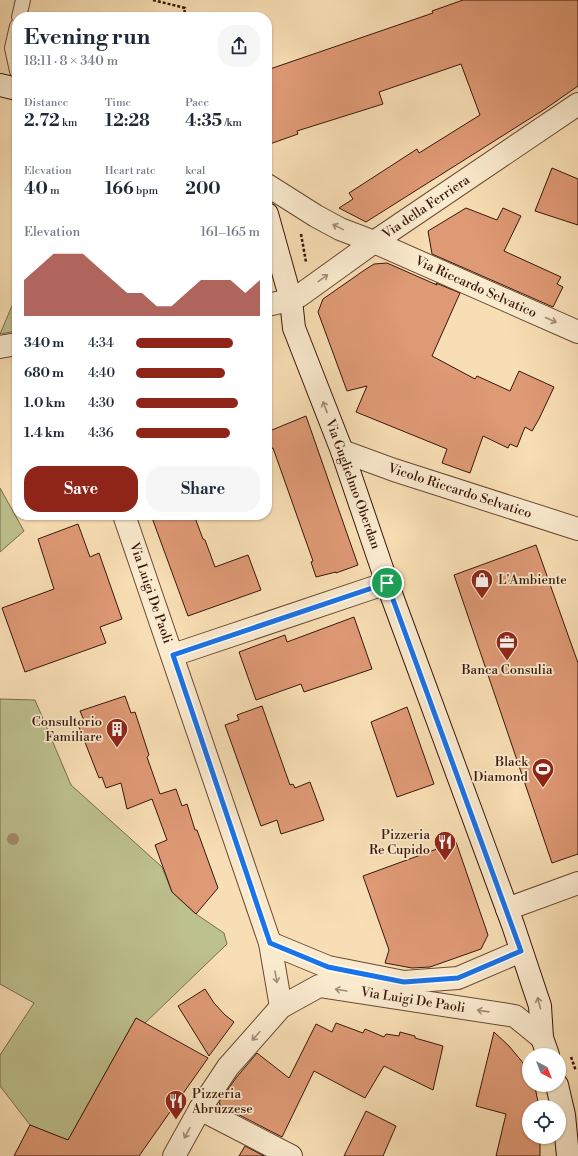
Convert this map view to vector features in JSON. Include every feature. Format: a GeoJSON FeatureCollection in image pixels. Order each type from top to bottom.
{"type":"FeatureCollection","features":[{"type":"Feature","properties":{"kind":"street"},"geometry":{"type":"LineString","coordinates":[[0,85],[12,88]]}},
{"type":"Feature","properties":{"kind":"street","name":"Via della Ferriera"},"geometry":{"type":"LineString","coordinates":[[272,188],[316,216],[340,229],[374,242],[578,104]]}},
{"type":"Feature","properties":{"kind":"street","name":"Via Guglielmo Oberdan"},"geometry":{"type":"LineString","coordinates":[[272,232],[291,300],[294,328],[342,451],[387,583],[507,909],[540,1006],[545,1046]]}},
{"type":"Feature","properties":{"kind":"street"},"geometry":{"type":"LineString","coordinates":[[272,304],[291,300],[299,296],[374,242]]}},
{"type":"Feature","properties":{"kind":"street","name":"Via Riccardo Selvatico"},"geometry":{"type":"LineString","coordinates":[[374,242],[578,332]]}},
{"type":"Feature","properties":{"kind":"street"},"geometry":{"type":"LineString","coordinates":[[0,348],[12,345]]}},
{"type":"Feature","properties":{"kind":"street","name":"Vicolo Riccardo Selvatico"},"geometry":{"type":"LineString","coordinates":[[342,451],[394,470],[578,529]]}},
{"type":"Feature","properties":{"kind":"street","name":"Via Luigi De Paoli"},"geometry":{"type":"LineString","coordinates":[[126,520],[270,943],[281,1007]]}},
{"type":"Feature","properties":{"kind":"street"},"geometry":{"type":"LineString","coordinates":[[173,655],[387,583]]}},
{"type":"Feature","properties":{"kind":"street"},"geometry":{"type":"LineString","coordinates":[[507,909],[578,883]]}},
{"type":"Feature","properties":{"kind":"street","name":"Via Luigi De Paoli"},"geometry":{"type":"LineString","coordinates":[[270,943],[328,967],[404,982],[458,978],[521,951]]}},
{"type":"Feature","properties":{"kind":"street","name":"Via Luigi De Paoli"},"geometry":{"type":"LineString","coordinates":[[174,1156],[200,1109],[228,1067],[281,1007],[319,986],[515,1016],[545,1046]]}},
{"type":"Feature","properties":{"kind":"street"},"geometry":{"type":"LineString","coordinates":[[559,1092],[564,1115],[568,1156]]}},
{"type":"Feature","properties":{"kind":"street"},"geometry":{"type":"LineString","coordinates":[[200,1109],[291,1156]]}},
{"type":"Feature","properties":{"kind":"lane"},"geometry":{"type":"LineString","coordinates":[[20,12],[23,0]]}},
{"type":"Feature","properties":{"kind":"path"},"geometry":{"type":"LineString","coordinates":[[153,0],[186,8],[185,12]]}},
{"type":"Feature","properties":{"kind":"green space"},"geometry":{"type":"Polygon","coordinates":[[[12,306],[12,332],[0,334],[12,306]]]}},
{"type":"Feature","properties":{"kind":"green space"},"geometry":{"type":"Polygon","coordinates":[[[0,488],[12,510],[12,520],[18,520],[24,531],[0,552],[0,488]]]}},
{"type":"Feature","properties":{"kind":"green space"},"geometry":{"type":"Polygon","coordinates":[[[0,699],[35,700],[71,785],[162,867],[172,892],[196,914],[224,933],[227,944],[145,1023],[136,1018],[68,1140],[30,1125],[0,1086],[0,1055],[34,1003],[0,984],[0,699]]]}},
{"type":"Feature","properties":{"kind":"building"},"geometry":{"type":"Polygon","coordinates":[[[463,0],[578,0],[578,86],[545,109],[366,222],[339,208],[353,199],[349,193],[417,149],[419,153],[480,115],[461,64],[379,92],[383,104],[297,131],[298,134],[272,143],[272,68],[433,13],[432,11],[463,0]]]}},
{"type":"Feature","properties":{"kind":"building"},"geometry":{"type":"Polygon","coordinates":[[[552,168],[578,179],[578,225],[535,211],[552,168]]]}},
{"type":"Feature","properties":{"kind":"building"},"geometry":{"type":"Polygon","coordinates":[[[466,208],[497,220],[503,208],[521,216],[504,251],[561,277],[557,284],[563,287],[553,307],[432,254],[428,231],[466,208]]]}},
{"type":"Feature","properties":{"kind":"building"},"geometry":{"type":"Polygon","coordinates":[[[387,263],[437,285],[436,283],[460,293],[432,356],[475,379],[477,376],[510,391],[519,371],[554,387],[532,431],[525,427],[517,447],[510,444],[508,448],[483,436],[470,473],[442,463],[447,449],[356,412],[367,386],[347,391],[318,312],[323,299],[374,264],[387,263]]]}},
{"type":"Feature","properties":{"kind":"building"},"geometry":{"type":"Polygon","coordinates":[[[306,416],[358,565],[336,573],[316,577],[311,562],[313,561],[272,448],[272,430],[306,416]]]}},
{"type":"Feature","properties":{"kind":"building"},"geometry":{"type":"Polygon","coordinates":[[[153,520],[196,520],[215,567],[248,555],[261,590],[188,616],[153,520]]]}},
{"type":"Feature","properties":{"kind":"building"},"geometry":{"type":"Polygon","coordinates":[[[78,524],[90,557],[99,553],[122,619],[100,627],[106,643],[25,672],[2,608],[54,589],[38,539],[78,524]]]}},
{"type":"Feature","properties":{"kind":"building"},"geometry":{"type":"Polygon","coordinates":[[[536,545],[578,663],[578,854],[552,863],[454,575],[536,545]]]}},
{"type":"Feature","properties":{"kind":"building"},"geometry":{"type":"Polygon","coordinates":[[[354,617],[372,669],[304,692],[301,684],[256,700],[239,652],[285,635],[287,642],[354,617]]]}},
{"type":"Feature","properties":{"kind":"building"},"geometry":{"type":"Polygon","coordinates":[[[125,696],[131,713],[135,712],[149,755],[147,757],[160,794],[176,789],[182,806],[187,804],[195,830],[197,830],[218,888],[196,914],[172,892],[155,845],[167,840],[152,799],[127,809],[121,783],[106,788],[102,777],[99,778],[79,727],[86,725],[80,711],[125,696]]]}},
{"type":"Feature","properties":{"kind":"building"},"geometry":{"type":"Polygon","coordinates":[[[262,706],[290,785],[293,784],[295,788],[310,782],[324,820],[281,834],[277,820],[261,826],[225,725],[239,720],[237,715],[262,706]]]}},
{"type":"Feature","properties":{"kind":"building"},"geometry":{"type":"Polygon","coordinates":[[[407,707],[434,784],[397,797],[371,722],[407,707]]]}},
{"type":"Feature","properties":{"kind":"building"},"geometry":{"type":"Polygon","coordinates":[[[456,842],[488,935],[481,949],[430,967],[412,968],[385,963],[389,950],[363,876],[456,842]]]}},
{"type":"Feature","properties":{"kind":"building"},"geometry":{"type":"Polygon","coordinates":[[[205,989],[214,1003],[234,1022],[209,1056],[178,1006],[205,989]]]}},
{"type":"Feature","properties":{"kind":"building"},"geometry":{"type":"Polygon","coordinates":[[[136,1018],[208,1058],[139,1156],[14,1156],[30,1125],[68,1140],[136,1018]]]}},
{"type":"Feature","properties":{"kind":"building"},"geometry":{"type":"Polygon","coordinates":[[[336,1023],[363,1033],[365,1029],[384,1037],[386,1034],[399,1036],[400,1032],[443,1046],[433,1090],[384,1066],[365,1098],[314,1071],[282,1137],[220,1105],[219,1102],[236,1078],[257,1053],[289,1078],[316,1024],[332,1032],[336,1023]]]}},
{"type":"Feature","properties":{"kind":"building"},"geometry":{"type":"Polygon","coordinates":[[[494,1032],[509,1046],[522,1062],[522,1092],[536,1092],[538,1100],[522,1100],[522,1144],[540,1144],[540,1156],[496,1156],[506,1114],[476,1106],[494,1032]]]}},
{"type":"Feature","properties":{"kind":"building"},"geometry":{"type":"Polygon","coordinates":[[[366,1111],[396,1126],[383,1156],[344,1156],[366,1111]]]}},
{"type":"Feature","properties":{"kind":"building"},"geometry":{"type":"Polygon","coordinates":[[[245,1146],[264,1156],[239,1156],[245,1146]]]}},
{"type":"Feature","properties":{"kind":"place","name":"L'Ambiente"},"geometry":{"type":"Point","coordinates":[482,600]}},
{"type":"Feature","properties":{"kind":"place","name":"Banca Consulia"},"geometry":{"type":"Point","coordinates":[507,662]}},
{"type":"Feature","properties":{"kind":"place","name":"Consultorio Familiare"},"geometry":{"type":"Point","coordinates":[117,748]}},
{"type":"Feature","properties":{"kind":"place","name":"Black Diamond"},"geometry":{"type":"Point","coordinates":[543,788]}},
{"type":"Feature","properties":{"kind":"place","name":"Pizzeria Re Cupido"},"geometry":{"type":"Point","coordinates":[445,862]}},
{"type":"Feature","properties":{"kind":"place","name":"Pizzeria Abruzzese"},"geometry":{"type":"Point","coordinates":[176,1120]}},
{"type":"Feature","properties":{"kind":"route"},"geometry":{"type":"LineString","coordinates":[[387,583],[507,909],[521,951],[458,978],[404,982],[328,967],[270,943],[173,655],[387,583]]}}]}
